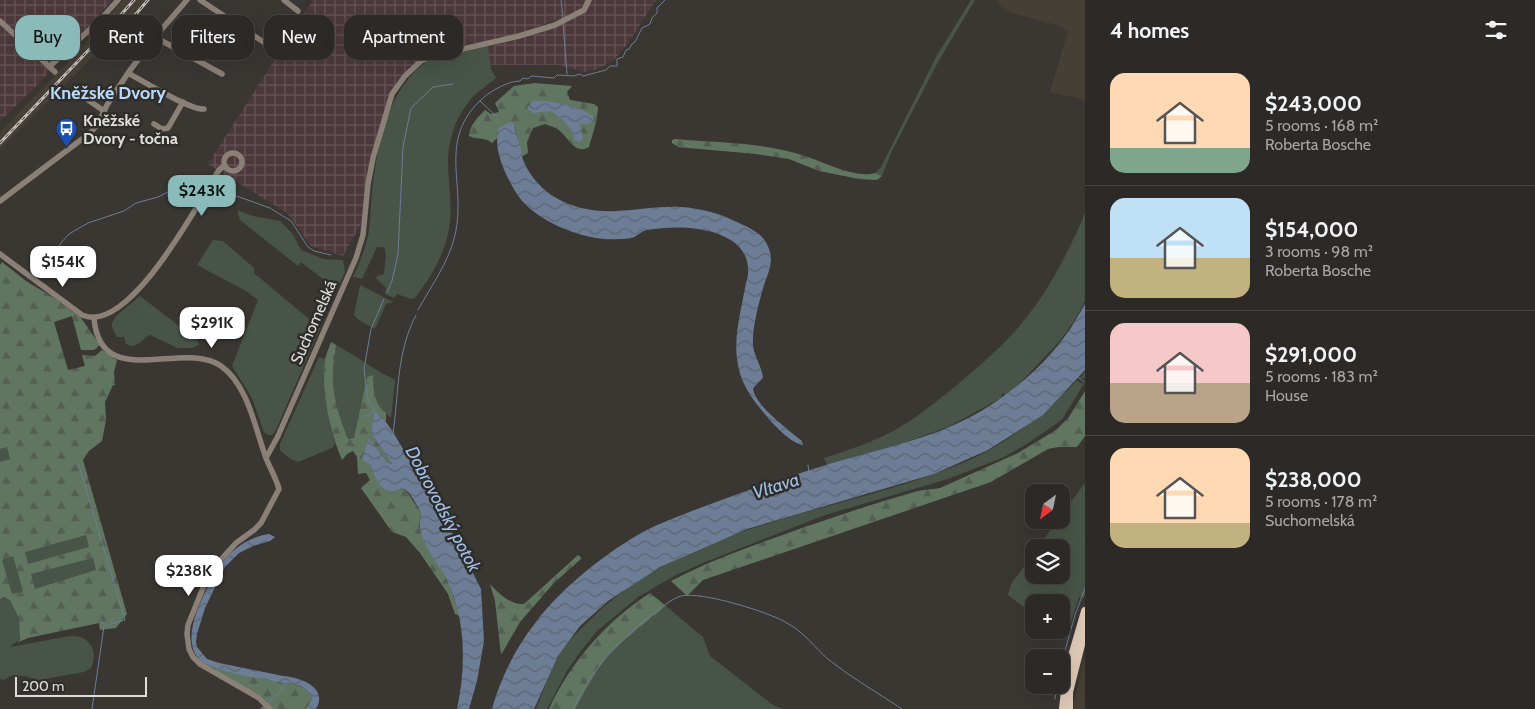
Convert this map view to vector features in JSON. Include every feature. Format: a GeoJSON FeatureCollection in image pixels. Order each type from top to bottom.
{"type":"FeatureCollection","features":[{"type":"Feature","properties":{"kind":"main road"},"geometry":{"type":"LineString","coordinates":[[1063,709],[1067,673],[1085,611]]}},
{"type":"Feature","properties":{"kind":"main road"},"geometry":{"type":"LineString","coordinates":[[1069,709],[1069,692],[1085,629]]}},
{"type":"Feature","properties":{"kind":"street"},"geometry":{"type":"LineString","coordinates":[[49,67],[100,20],[118,0]]}},
{"type":"Feature","properties":{"kind":"street"},"geometry":{"type":"LineString","coordinates":[[162,28],[187,0]]}},
{"type":"Feature","properties":{"kind":"street"},"geometry":{"type":"LineString","coordinates":[[200,0],[264,43]]}},
{"type":"Feature","properties":{"kind":"street"},"geometry":{"type":"LineString","coordinates":[[284,0],[298,12]]}},
{"type":"Feature","properties":{"kind":"street","name":"Suchomelská"},"geometry":{"type":"LineString","coordinates":[[266,458],[278,436],[333,312],[360,246],[370,175],[392,94],[405,76],[421,61],[441,52],[516,37],[562,21],[584,10],[590,0]]}},
{"type":"Feature","properties":{"kind":"street"},"geometry":{"type":"LineString","coordinates":[[0,21],[55,72]]}},
{"type":"Feature","properties":{"kind":"street"},"geometry":{"type":"LineString","coordinates":[[162,40],[222,74]]}},
{"type":"Feature","properties":{"kind":"street"},"geometry":{"type":"LineString","coordinates":[[0,201],[90,133],[98,124],[104,111],[137,60]]}},
{"type":"Feature","properties":{"kind":"street"},"geometry":{"type":"LineString","coordinates":[[128,73],[183,102],[200,110],[204,109]]}},
{"type":"Feature","properties":{"kind":"street"},"geometry":{"type":"LineString","coordinates":[[78,93],[104,111]]}},
{"type":"Feature","properties":{"kind":"street"},"geometry":{"type":"LineString","coordinates":[[154,124],[162,129],[168,128],[183,102]]}},
{"type":"Feature","properties":{"kind":"street"},"geometry":{"type":"LineString","coordinates":[[0,254],[82,315],[94,318],[104,316],[134,294],[150,277],[167,254],[219,170],[224,166]]}},
{"type":"Feature","properties":{"kind":"street"},"geometry":{"type":"LineString","coordinates":[[94,318],[95,328],[100,341],[106,349],[116,356],[147,360],[208,359],[220,365],[230,374],[238,386],[251,412],[266,458],[279,489],[261,522],[254,530],[236,543],[216,565],[203,588],[188,625],[187,634],[189,649],[193,658],[200,664],[259,698],[270,709]]}},
{"type":"Feature","properties":{"kind":"shaded area"},"geometry":{"type":"Polygon","coordinates":[[[0,0],[112,0],[99,15],[90,15],[90,25],[80,37],[80,15],[15,15],[15,60],[59,60],[0,121],[0,0]]]}},
{"type":"Feature","properties":{"kind":"shaded area"},"geometry":{"type":"Polygon","coordinates":[[[123,0],[150,0],[135,15],[110,15],[123,0]]]}},
{"type":"Feature","properties":{"kind":"shaded area"},"geometry":{"type":"Polygon","coordinates":[[[313,0],[656,0],[629,42],[614,60],[598,69],[584,72],[560,65],[488,65],[487,48],[555,26],[581,11],[512,36],[463,45],[463,15],[344,15],[344,60],[426,60],[402,80],[388,100],[377,136],[365,198],[366,209],[361,224],[343,256],[311,246],[287,213],[208,164],[275,60],[334,60],[334,15],[303,15],[313,0]]]}},
{"type":"Feature","properties":{"kind":"shaded area"},"geometry":{"type":"Polygon","coordinates":[[[996,0],[1085,0],[1085,100],[1050,92],[1068,31],[1060,26],[1009,12],[996,0]]]}},
{"type":"Feature","properties":{"kind":"shaded area"},"geometry":{"type":"Polygon","coordinates":[[[90,38],[90,60],[0,149],[0,132],[70,60],[80,60],[80,49],[90,38]]]}},
{"type":"Feature","properties":{"kind":"shaded area"},"geometry":{"type":"Polygon","coordinates":[[[1085,655],[1085,709],[1075,709],[1074,703],[1085,655]]]}},
{"type":"Feature","properties":{"kind":"green space"},"geometry":{"type":"Polygon","coordinates":[[[971,0],[975,0],[938,62],[891,153],[882,176],[875,173],[881,167],[936,57],[971,0]]]}},
{"type":"Feature","properties":{"kind":"green space"},"geometry":{"type":"Polygon","coordinates":[[[488,46],[491,69],[496,78],[476,94],[465,107],[457,121],[449,145],[448,161],[451,207],[446,243],[433,272],[415,298],[411,299],[397,294],[394,298],[385,294],[386,288],[375,277],[384,274],[386,254],[384,247],[377,247],[362,279],[353,277],[368,236],[372,190],[380,142],[385,125],[399,92],[421,66],[430,60],[463,60],[463,52],[488,46]]]}},
{"type":"Feature","properties":{"kind":"green space"},"geometry":{"type":"Polygon","coordinates":[[[534,83],[572,86],[567,92],[570,100],[594,104],[598,107],[597,119],[589,147],[584,149],[576,148],[560,131],[545,124],[533,128],[527,142],[528,153],[521,157],[514,124],[497,134],[497,138],[492,143],[469,136],[472,125],[485,110],[491,114],[499,112],[495,103],[514,86],[534,83]]]}},
{"type":"Feature","properties":{"kind":"green space"},"geometry":{"type":"Polygon","coordinates":[[[672,140],[773,148],[789,151],[850,172],[859,174],[875,173],[882,176],[877,180],[859,179],[819,171],[789,159],[678,147],[672,143],[672,140]]]}},
{"type":"Feature","properties":{"kind":"green space"},"geometry":{"type":"Polygon","coordinates":[[[237,210],[253,216],[280,221],[293,234],[301,250],[323,259],[343,260],[345,272],[335,293],[331,285],[302,263],[298,266],[240,220],[237,210]]]}},
{"type":"Feature","properties":{"kind":"green space"},"geometry":{"type":"Polygon","coordinates":[[[1085,213],[1085,301],[1075,320],[1059,342],[1021,382],[1005,396],[1004,393],[1002,394],[1001,398],[950,426],[901,444],[827,465],[824,458],[878,438],[911,420],[957,385],[1002,345],[1027,317],[1047,289],[1064,259],[1085,213]]]}},
{"type":"Feature","properties":{"kind":"green space"},"geometry":{"type":"Polygon","coordinates":[[[213,240],[223,241],[254,268],[254,273],[309,319],[318,322],[321,326],[275,432],[272,435],[264,432],[252,398],[232,366],[258,300],[246,291],[197,265],[213,240]]]}},
{"type":"Feature","properties":{"kind":"green space"},"geometry":{"type":"Polygon","coordinates":[[[2,262],[26,281],[54,298],[81,318],[100,345],[94,350],[81,350],[72,316],[54,322],[68,370],[85,366],[82,355],[95,356],[102,350],[117,360],[114,372],[115,385],[113,385],[105,402],[106,420],[102,441],[89,451],[83,460],[127,614],[116,628],[100,630],[99,623],[28,638],[17,643],[20,639],[19,618],[10,600],[4,597],[0,599],[0,462],[10,459],[7,447],[0,449],[0,265],[2,262]],[[86,535],[25,552],[28,564],[89,547],[86,535]],[[13,556],[2,560],[12,594],[23,591],[13,556]],[[93,558],[31,574],[35,589],[96,570],[93,558]]]}},
{"type":"Feature","properties":{"kind":"green space"},"geometry":{"type":"Polygon","coordinates":[[[360,285],[393,302],[386,304],[375,329],[360,321],[354,315],[360,285]]]}},
{"type":"Feature","properties":{"kind":"green space"},"geometry":{"type":"Polygon","coordinates":[[[140,296],[197,340],[199,345],[191,348],[178,348],[150,335],[136,345],[130,346],[126,344],[124,337],[117,337],[112,323],[116,316],[140,296]]]}},
{"type":"Feature","properties":{"kind":"green space"},"geometry":{"type":"Polygon","coordinates":[[[331,342],[336,345],[333,373],[335,398],[348,439],[354,438],[367,377],[373,375],[376,401],[386,413],[386,422],[379,415],[375,417],[371,433],[392,464],[387,462],[369,438],[370,464],[378,482],[392,491],[406,490],[421,513],[419,527],[449,583],[460,616],[455,614],[448,594],[420,553],[406,537],[392,532],[361,488],[370,480],[366,473],[358,474],[357,457],[353,451],[342,460],[330,424],[325,398],[325,360],[331,342]]]}},
{"type":"Feature","properties":{"kind":"green space"},"geometry":{"type":"Polygon","coordinates":[[[336,345],[395,380],[391,418],[380,408],[375,400],[373,375],[367,377],[354,438],[348,439],[335,398],[333,370],[336,345]]]}},
{"type":"Feature","properties":{"kind":"green space"},"geometry":{"type":"Polygon","coordinates":[[[319,357],[325,359],[327,401],[335,444],[332,448],[298,462],[280,450],[280,444],[319,357]]]}},
{"type":"Feature","properties":{"kind":"green space"},"geometry":{"type":"Polygon","coordinates":[[[58,367],[114,610],[20,627],[20,639],[10,647],[77,636],[88,641],[91,645],[94,656],[91,668],[84,672],[39,680],[13,675],[3,680],[0,679],[0,599],[6,597],[0,553],[3,548],[0,540],[0,382],[58,367]]]}},
{"type":"Feature","properties":{"kind":"green space"},"geometry":{"type":"Polygon","coordinates":[[[1085,371],[1085,379],[1080,378],[1085,371]]]}},
{"type":"Feature","properties":{"kind":"green space"},"geometry":{"type":"Polygon","coordinates":[[[1085,379],[1063,418],[1025,445],[1004,457],[948,479],[825,515],[705,562],[676,575],[638,597],[597,631],[567,671],[547,709],[536,709],[552,669],[566,646],[595,615],[635,583],[678,558],[724,538],[772,522],[918,480],[965,462],[1011,437],[1039,416],[1077,380],[1082,384],[1085,379]]]}},
{"type":"Feature","properties":{"kind":"green space"},"geometry":{"type":"Polygon","coordinates":[[[1085,391],[1085,436],[1077,447],[1048,449],[991,482],[703,580],[687,596],[671,581],[719,559],[802,528],[903,495],[921,490],[940,488],[1018,453],[1056,430],[1069,417],[1085,391]]]}},
{"type":"Feature","properties":{"kind":"green space"},"geometry":{"type":"Polygon","coordinates":[[[1085,483],[1085,595],[1084,598],[1079,597],[1070,625],[1070,594],[1025,594],[1025,608],[1008,595],[1011,584],[1025,565],[1025,584],[1070,584],[1070,539],[1044,539],[1051,529],[1070,529],[1070,503],[1085,483]]]}},
{"type":"Feature","properties":{"kind":"green space"},"geometry":{"type":"Polygon","coordinates":[[[578,555],[582,558],[553,584],[520,622],[501,655],[495,601],[490,584],[510,601],[524,604],[578,555]]]}},
{"type":"Feature","properties":{"kind":"green space"},"geometry":{"type":"Polygon","coordinates":[[[650,593],[666,606],[607,657],[575,709],[549,709],[568,675],[591,644],[634,604],[650,593]]]}},
{"type":"Feature","properties":{"kind":"green space"},"geometry":{"type":"Polygon","coordinates":[[[666,606],[703,637],[710,656],[773,705],[783,709],[575,709],[607,657],[625,639],[666,606]]]}},
{"type":"Feature","properties":{"kind":"green space"},"geometry":{"type":"Polygon","coordinates":[[[200,660],[207,665],[299,686],[308,691],[312,699],[306,709],[260,709],[267,702],[261,696],[203,664],[200,660]]]}},
{"type":"Feature","properties":{"kind":"water"},"geometry":{"type":"Polygon","coordinates":[[[533,101],[564,104],[593,116],[593,121],[588,124],[580,124],[583,140],[578,142],[574,140],[569,127],[551,111],[533,113],[527,108],[533,101]]]}},
{"type":"Feature","properties":{"kind":"water"},"geometry":{"type":"Polygon","coordinates":[[[510,122],[514,124],[521,147],[522,158],[530,173],[549,193],[574,206],[601,211],[673,207],[696,209],[711,212],[748,227],[764,239],[769,249],[771,263],[758,307],[753,338],[754,349],[763,378],[753,388],[759,402],[781,424],[802,441],[803,445],[789,438],[768,418],[752,398],[741,376],[737,359],[736,341],[748,276],[748,264],[738,246],[730,239],[716,233],[687,228],[647,230],[626,239],[595,238],[582,235],[544,219],[525,204],[517,194],[501,163],[497,135],[499,128],[510,122]]]}},
{"type":"Feature","properties":{"kind":"water","name":"Vltava"},"geometry":{"type":"Polygon","coordinates":[[[1085,304],[1085,370],[1043,415],[988,450],[934,474],[747,529],[660,567],[608,601],[580,626],[558,656],[534,709],[492,709],[499,686],[510,664],[536,622],[558,597],[601,559],[631,539],[671,519],[761,486],[939,431],[981,411],[1019,385],[1036,370],[1068,332],[1085,304]]]}},
{"type":"Feature","properties":{"kind":"water"},"geometry":{"type":"Polygon","coordinates":[[[375,411],[393,432],[453,534],[481,589],[484,641],[477,681],[469,709],[457,709],[463,660],[463,644],[458,613],[448,582],[428,549],[422,535],[420,526],[421,513],[405,489],[389,491],[381,486],[370,464],[362,459],[369,438],[387,462],[392,464],[371,433],[375,411]]]}},
{"type":"Feature","properties":{"kind":"water"},"geometry":{"type":"Polygon","coordinates":[[[269,534],[275,537],[270,541],[239,553],[225,567],[205,608],[197,634],[197,647],[207,659],[219,663],[304,681],[315,689],[319,695],[316,709],[306,709],[312,699],[306,690],[298,685],[216,668],[201,661],[194,652],[192,640],[196,614],[220,566],[229,554],[241,545],[254,538],[269,534]]]}},
{"type":"Feature","properties":{"kind":"waterway"},"geometry":{"type":"LineString","coordinates":[[561,0],[563,19]]}},
{"type":"Feature","properties":{"kind":"waterway","name":"Dobrovodský potok"},"geometry":{"type":"LineString","coordinates":[[418,310],[449,255],[455,235],[458,216],[457,146],[460,130],[469,114],[491,92],[506,84],[520,81],[523,78],[528,79],[531,76],[554,78],[557,75],[574,76],[580,74],[583,76],[606,70],[610,66],[617,66],[617,59],[623,57],[626,50],[635,42],[642,28],[650,24],[652,18],[657,13],[657,8],[665,0]]}},
{"type":"Feature","properties":{"kind":"waterway"},"geometry":{"type":"LineString","coordinates":[[563,23],[567,74]]}},
{"type":"Feature","properties":{"kind":"waterway"},"geometry":{"type":"LineString","coordinates":[[387,293],[392,281],[398,254],[403,147],[411,108],[433,87],[453,84]]}},
{"type":"Feature","properties":{"kind":"waterway"},"geometry":{"type":"LineString","coordinates":[[480,101],[497,117]]}},
{"type":"Feature","properties":{"kind":"waterway"},"geometry":{"type":"LineString","coordinates":[[52,271],[54,256],[60,244],[69,234],[88,223],[124,211],[136,203],[158,197],[174,189],[186,186],[204,186]]}},
{"type":"Feature","properties":{"kind":"waterway"},"geometry":{"type":"LineString","coordinates":[[214,188],[270,208],[291,221],[308,247],[314,251],[331,255]]}},
{"type":"Feature","properties":{"kind":"waterway"},"geometry":{"type":"LineString","coordinates":[[364,418],[375,410],[368,401],[364,369],[371,329],[384,299]]}},
{"type":"Feature","properties":{"kind":"waterway","name":"Dobrovodský potok"},"geometry":{"type":"LineString","coordinates":[[393,434],[399,373],[405,344],[416,315]]}},
{"type":"Feature","properties":{"kind":"waterway"},"geometry":{"type":"LineString","coordinates":[[1078,377],[1083,381]]}},
{"type":"Feature","properties":{"kind":"waterway"},"geometry":{"type":"LineString","coordinates":[[79,465],[125,620],[104,626],[92,709]]}},
{"type":"Feature","properties":{"kind":"waterway"},"geometry":{"type":"LineString","coordinates":[[808,465],[809,472]]}},
{"type":"Feature","properties":{"kind":"waterway"},"geometry":{"type":"LineString","coordinates":[[1065,649],[1085,588]]}},
{"type":"Feature","properties":{"kind":"waterway"},"geometry":{"type":"LineString","coordinates":[[573,709],[598,668],[627,635],[670,601],[677,597],[691,595],[719,599],[778,618],[799,631],[838,667],[902,709]]}},
{"type":"Feature","properties":{"kind":"waterway"},"geometry":{"type":"LineString","coordinates":[[100,618],[103,624]]}},
{"type":"Feature","properties":{"kind":"waterway"},"geometry":{"type":"LineString","coordinates":[[270,701],[280,692],[285,683]]}},
{"type":"Feature","properties":{"kind":"waterway"},"geometry":{"type":"LineString","coordinates":[[1055,699],[1056,694]]}},
{"type":"Feature","properties":{"kind":"railway"},"geometry":{"type":"LineString","coordinates":[[0,143],[134,0]]}},
{"type":"Feature","properties":{"kind":"railway"},"geometry":{"type":"LineString","coordinates":[[135,15],[148,0]]}},
{"type":"Feature","properties":{"kind":"place","name":"Kněžské Dvory - točna"},"geometry":{"type":"Point","coordinates":[67,148]}},
{"type":"Feature","properties":{"kind":"district","name":"Kněžské Dvory"},"geometry":{"type":"Point","coordinates":[108,93]}}]}
